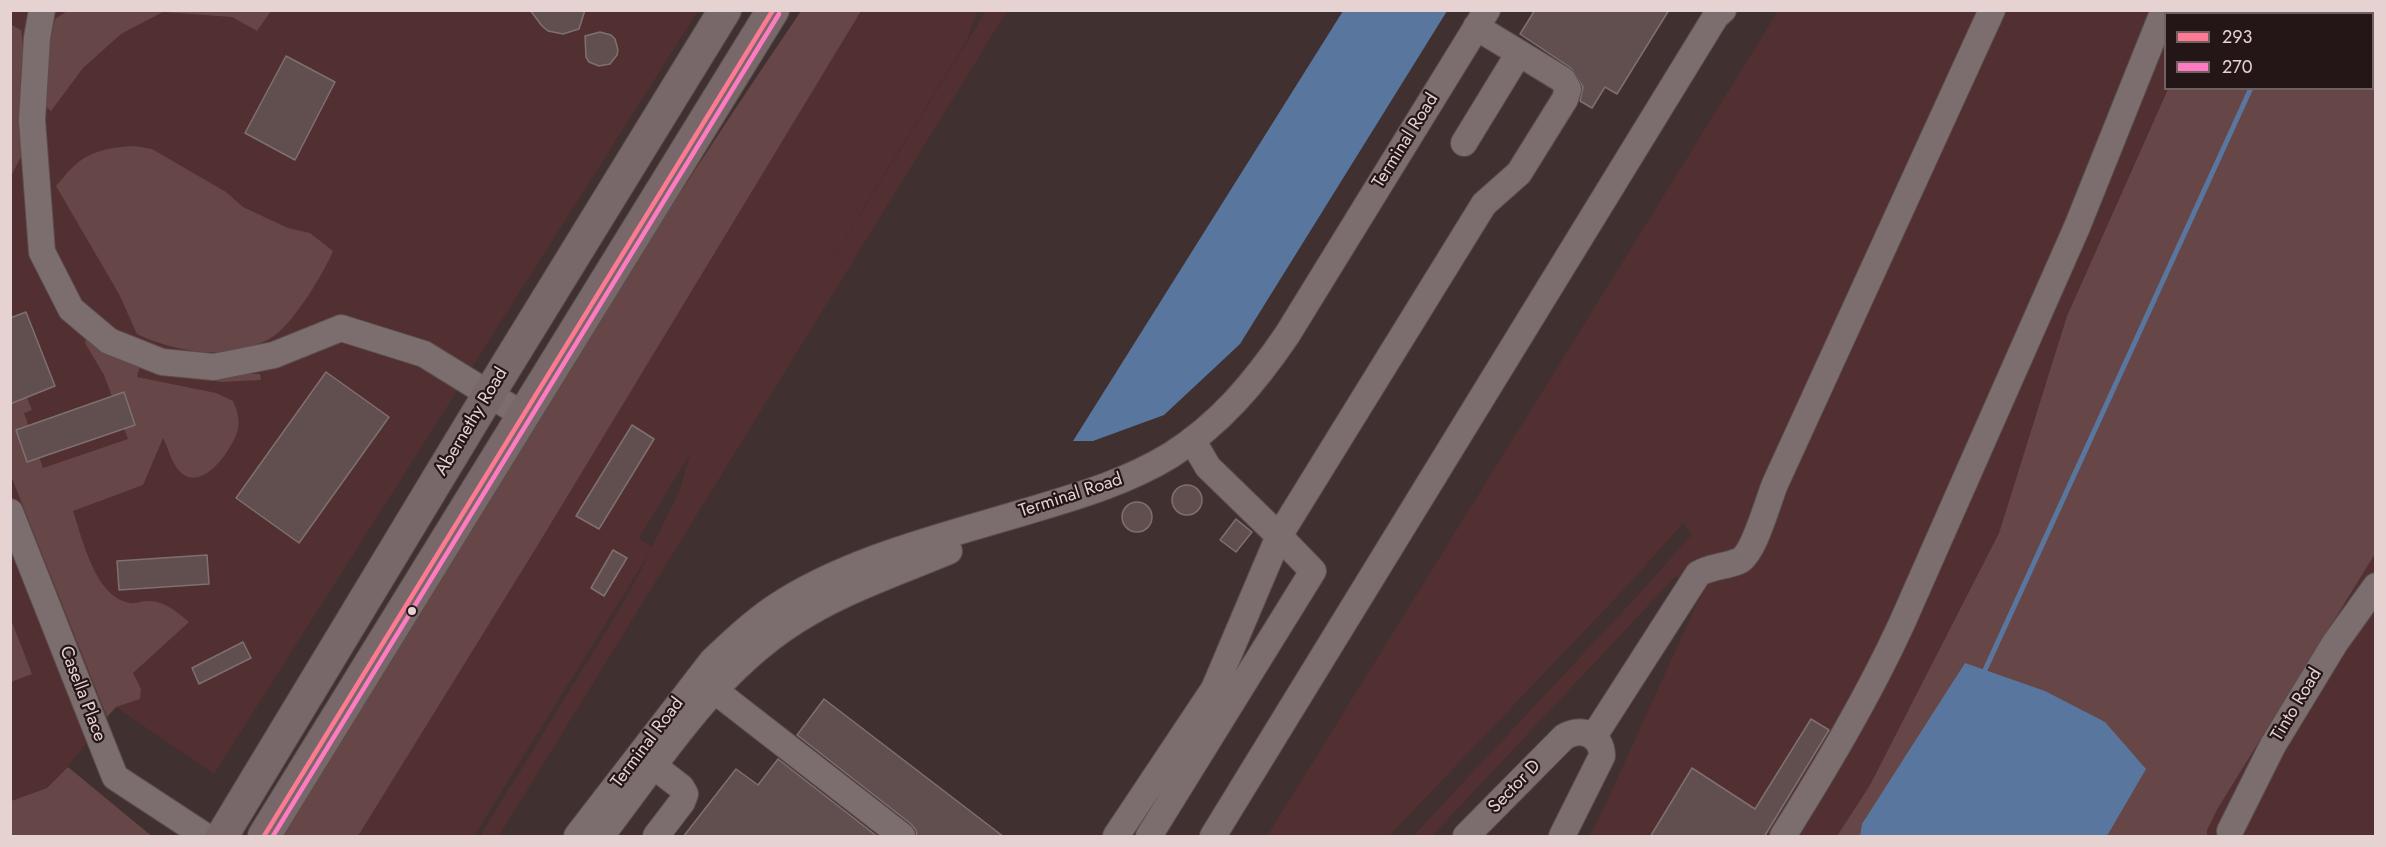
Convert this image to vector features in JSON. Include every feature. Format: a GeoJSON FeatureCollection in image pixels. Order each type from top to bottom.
{"type":"FeatureCollection","features":[{"type":"Feature","properties":{"kind":"main road","name":"Abernethy Road"},"geometry":{"type":"LineString","coordinates":[[222,837],[489,394],[725,10]]}},
{"type":"Feature","properties":{"kind":"main road"},"geometry":{"type":"LineString","coordinates":[[264,837],[773,10]]}},
{"type":"Feature","properties":{"kind":"street"},"geometry":{"type":"LineString","coordinates":[[42,10],[37,38],[32,120],[42,252],[71,309],[109,341],[162,362],[214,366],[274,355],[341,328],[424,354],[523,415]]}},
{"type":"Feature","properties":{"kind":"street"},"geometry":{"type":"LineString","coordinates":[[1212,837],[1716,16],[1723,10]]}},
{"type":"Feature","properties":{"kind":"street"},"geometry":{"type":"LineString","coordinates":[[1562,837],[1599,765],[1602,749],[1594,736],[1698,574],[1741,560],[1749,550],[1774,484],[1992,10]]}},
{"type":"Feature","properties":{"kind":"street"},"geometry":{"type":"LineString","coordinates":[[1783,837],[1840,745],[1874,683],[1902,623],[2077,226],[2164,10]]}},
{"type":"Feature","properties":{"kind":"street"},"geometry":{"type":"LineString","coordinates":[[1116,837],[1214,689],[1279,536],[1484,204],[1520,173],[1565,99],[1568,89],[1563,81],[1519,54],[1481,19]]}},
{"type":"Feature","properties":{"kind":"street","name":"Terminal Road"},"geometry":{"type":"LineString","coordinates":[[577,837],[712,661],[774,608],[830,577],[860,565],[1096,491],[1131,476],[1171,455],[1228,409],[1267,364],[1481,19]]}},
{"type":"Feature","properties":{"kind":"street"},"geometry":{"type":"LineString","coordinates":[[1464,143],[1519,54]]}},
{"type":"Feature","properties":{"kind":"street"},"geometry":{"type":"LineString","coordinates":[[1149,837],[1313,571],[1208,467],[1192,440]]}},
{"type":"Feature","properties":{"kind":"street"},"geometry":{"type":"LineString","coordinates":[[601,837],[714,690],[767,642],[806,614],[1096,491]]}},
{"type":"Feature","properties":{"kind":"street","name":"Casella Place"},"geometry":{"type":"LineString","coordinates":[[10,512],[115,777],[205,837]]}},
{"type":"Feature","properties":{"kind":"street","name":"Tinto Road"},"geometry":{"type":"LineString","coordinates":[[2230,831],[2273,745],[2336,643],[2376,586]]}},
{"type":"Feature","properties":{"kind":"street"},"geometry":{"type":"LineString","coordinates":[[714,690],[902,837]]}},
{"type":"Feature","properties":{"kind":"street","name":"Sector D"},"geometry":{"type":"LineString","coordinates":[[1466,837],[1564,736],[1579,731],[1594,736]]}},
{"type":"Feature","properties":{"kind":"street"},"geometry":{"type":"LineString","coordinates":[[654,766],[681,787],[685,794],[682,802],[656,837]]}},
{"type":"Feature","properties":{"kind":"shaded area"},"geometry":{"type":"Polygon","coordinates":[[[11,11],[698,11],[214,774],[116,707],[52,786],[11,801],[11,11]]]}},
{"type":"Feature","properties":{"kind":"shaded area"},"geometry":{"type":"Polygon","coordinates":[[[67,11],[271,11],[257,31],[232,17],[163,12],[121,34],[83,68],[51,111],[45,106],[41,84],[55,19],[67,11]]]}},
{"type":"Feature","properties":{"kind":"shaded area"},"geometry":{"type":"Polygon","coordinates":[[[801,11],[861,11],[536,548],[358,836],[284,836],[473,523],[601,317],[666,214],[801,11]]]}},
{"type":"Feature","properties":{"kind":"shaded area"},"geometry":{"type":"Polygon","coordinates":[[[821,11],[978,11],[966,42],[718,444],[986,11],[1007,11],[499,836],[480,836],[622,605],[652,549],[474,836],[305,836],[821,11]],[[690,454],[639,538],[652,547],[680,489],[690,454]]]}},
{"type":"Feature","properties":{"kind":"shaded area"},"geometry":{"type":"Polygon","coordinates":[[[1778,11],[2202,11],[2164,12],[2164,90],[2168,90],[2067,316],[1999,533],[1870,785],[1837,836],[1589,836],[1701,594],[1676,576],[1432,836],[1413,836],[1640,593],[1692,534],[1683,523],[1630,583],[1389,836],[1267,836],[1778,11]]]}},
{"type":"Feature","properties":{"kind":"shaded area"},"geometry":{"type":"Polygon","coordinates":[[[2375,11],[2375,554],[2218,808],[2207,830],[2207,836],[1837,836],[1870,785],[1999,533],[2067,316],[2168,90],[2374,90],[2374,12],[2202,12],[2375,11]]]}},
{"type":"Feature","properties":{"kind":"shaded area"},"geometry":{"type":"Polygon","coordinates":[[[10,24],[21,30],[23,46],[20,85],[23,153],[11,176],[10,24]]]}},
{"type":"Feature","properties":{"kind":"shaded area"},"geometry":{"type":"Polygon","coordinates":[[[134,146],[152,149],[226,192],[243,207],[288,228],[310,233],[333,251],[306,299],[278,333],[253,346],[220,352],[186,350],[137,334],[119,294],[56,186],[78,162],[85,158],[117,147],[134,146]]]}},
{"type":"Feature","properties":{"kind":"shaded area"},"geometry":{"type":"Polygon","coordinates":[[[87,333],[212,374],[260,374],[261,380],[221,382],[175,375],[140,366],[137,377],[216,393],[233,401],[239,422],[231,445],[218,464],[210,471],[192,478],[184,475],[176,467],[163,438],[143,485],[73,511],[92,566],[108,590],[118,599],[130,603],[154,601],[160,603],[189,622],[133,673],[141,689],[140,699],[116,707],[107,717],[11,476],[10,356],[32,410],[24,413],[43,468],[128,439],[104,375],[85,343],[87,333]]]}},
{"type":"Feature","properties":{"kind":"shaded area"},"geometry":{"type":"Polygon","coordinates":[[[2375,554],[2375,836],[2207,836],[2207,830],[2218,808],[2375,554]]]}},
{"type":"Feature","properties":{"kind":"shaded area"},"geometry":{"type":"Polygon","coordinates":[[[10,617],[32,674],[11,682],[10,682],[10,617]]]}},
{"type":"Feature","properties":{"kind":"shaded area"},"geometry":{"type":"Polygon","coordinates":[[[68,767],[152,836],[11,836],[11,801],[47,788],[68,767]]]}},
{"type":"Feature","properties":{"kind":"water"},"geometry":{"type":"Polygon","coordinates":[[[1343,11],[1447,11],[1240,344],[1164,415],[1093,441],[1073,441],[1343,11]]]}},
{"type":"Feature","properties":{"kind":"water"},"geometry":{"type":"Polygon","coordinates":[[[1965,663],[2045,691],[2105,722],[2146,769],[2107,836],[1860,836],[1862,824],[1965,663]]]}},
{"type":"Feature","properties":{"kind":"building"},"geometry":{"type":"Polygon","coordinates":[[[530,10],[585,10],[579,29],[563,34],[548,31],[530,10]]]}},
{"type":"Feature","properties":{"kind":"building"},"geometry":{"type":"Polygon","coordinates":[[[1535,10],[1669,10],[1617,94],[1605,87],[1592,108],[1580,101],[1583,87],[1571,68],[1520,34],[1535,10]]]}},
{"type":"Feature","properties":{"kind":"building"},"geometry":{"type":"Polygon","coordinates":[[[600,32],[611,35],[615,39],[618,50],[610,64],[599,66],[589,62],[586,57],[585,36],[600,32]]]}},
{"type":"Feature","properties":{"kind":"building"},"geometry":{"type":"Polygon","coordinates":[[[286,56],[335,82],[295,160],[245,133],[286,56]]]}},
{"type":"Feature","properties":{"kind":"building"},"geometry":{"type":"Polygon","coordinates":[[[26,312],[55,386],[10,404],[10,318],[26,312]]]}},
{"type":"Feature","properties":{"kind":"building"},"geometry":{"type":"Polygon","coordinates":[[[326,372],[389,417],[299,543],[236,498],[326,372]]]}},
{"type":"Feature","properties":{"kind":"building"},"geometry":{"type":"Polygon","coordinates":[[[124,392],[135,425],[27,462],[16,430],[124,392]]]}},
{"type":"Feature","properties":{"kind":"building"},"geometry":{"type":"Polygon","coordinates":[[[632,425],[654,439],[599,529],[576,516],[632,425]]]}},
{"type":"Feature","properties":{"kind":"building"},"geometry":{"type":"Polygon","coordinates":[[[1187,485],[1197,490],[1202,500],[1197,510],[1187,515],[1177,510],[1172,500],[1177,490],[1187,485]]]}},
{"type":"Feature","properties":{"kind":"building"},"geometry":{"type":"Polygon","coordinates":[[[1137,502],[1143,503],[1151,511],[1151,523],[1143,531],[1137,532],[1131,531],[1123,523],[1122,517],[1123,511],[1131,503],[1137,502]]]}},
{"type":"Feature","properties":{"kind":"building"},"geometry":{"type":"Polygon","coordinates":[[[1236,519],[1252,532],[1236,552],[1220,540],[1236,519]]]}},
{"type":"Feature","properties":{"kind":"building"},"geometry":{"type":"Polygon","coordinates":[[[613,550],[627,558],[604,596],[591,588],[613,550]]]}},
{"type":"Feature","properties":{"kind":"building"},"geometry":{"type":"Polygon","coordinates":[[[207,555],[209,584],[119,590],[117,561],[207,555]]]}},
{"type":"Feature","properties":{"kind":"building"},"geometry":{"type":"Polygon","coordinates":[[[243,642],[251,658],[199,684],[192,668],[243,642]]]}},
{"type":"Feature","properties":{"kind":"building"},"geometry":{"type":"Polygon","coordinates":[[[824,699],[1004,837],[917,837],[916,830],[911,824],[797,735],[824,699]]]}},
{"type":"Feature","properties":{"kind":"building"},"geometry":{"type":"Polygon","coordinates":[[[1811,719],[1829,730],[1764,837],[1650,837],[1692,768],[1755,809],[1811,719]]]}},
{"type":"Feature","properties":{"kind":"building"},"geometry":{"type":"Polygon","coordinates":[[[778,759],[878,837],[683,837],[736,769],[758,785],[778,759]]]}},
{"type":"Feature","properties":{"kind":"waterway"},"geometry":{"type":"LineString","coordinates":[[1985,670],[2250,90]]}},
{"type":"Feature","properties":{"kind":"transit line","name":"293"},"geometry":{"type":"LineString","coordinates":[[264,836],[773,10]]}},
{"type":"Feature","properties":{"kind":"transit line","name":"270"},"geometry":{"type":"LineString","coordinates":[[273,836],[779,14]]}}]}
